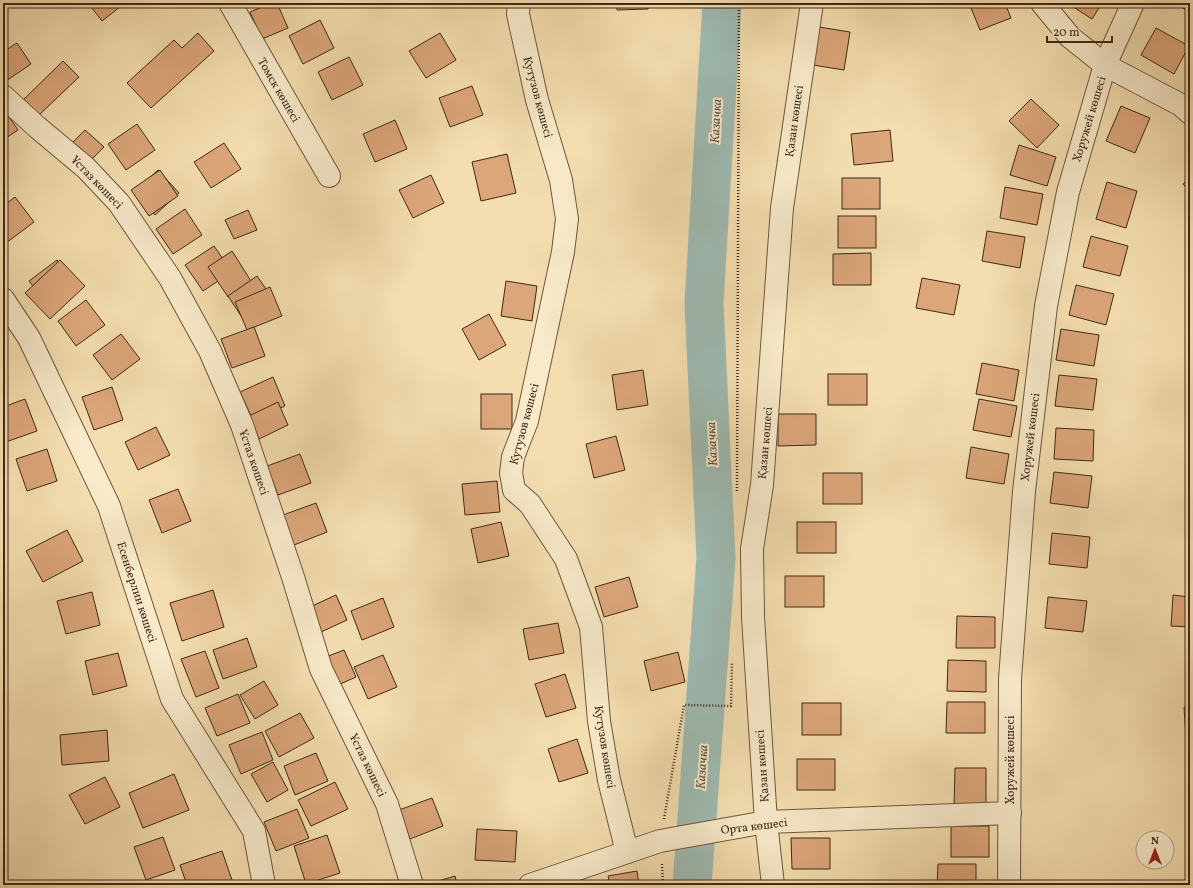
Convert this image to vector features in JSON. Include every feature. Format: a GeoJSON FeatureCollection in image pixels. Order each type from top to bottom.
{"type":"FeatureCollection","features":[{"type":"Feature","properties":{"kind":"street","name":"Томск көшесі"},"geometry":{"type":"LineString","coordinates":[[230,3],[329,176]]}},
{"type":"Feature","properties":{"kind":"street","name":"Кутузов көшесі"},"geometry":{"type":"LineString","coordinates":[[519,3],[518,14],[537,100],[561,180],[567,219],[563,252],[527,421],[513,457],[511,473],[514,490],[530,504],[566,559],[591,627],[599,721],[609,780],[628,852]]}},
{"type":"Feature","properties":{"kind":"street","name":"Қазан көшесі"},"geometry":{"type":"LineString","coordinates":[[773,885],[759,823],[752,549],[762,484],[782,208],[812,3]]}},
{"type":"Feature","properties":{"kind":"street"},"geometry":{"type":"LineString","coordinates":[[1042,3],[1070,37],[1105,66],[1181,105],[1190,113]]}},
{"type":"Feature","properties":{"kind":"street","name":"Хоружей көшесі"},"geometry":{"type":"LineString","coordinates":[[1009,885],[1010,679],[1024,491],[1046,306],[1068,192],[1105,66],[1133,3]]}},
{"type":"Feature","properties":{"kind":"street","name":"Ұстаз көшесі"},"geometry":{"type":"LineString","coordinates":[[3,96],[86,168],[119,203],[170,278],[210,351],[242,425],[293,578],[321,669],[387,804],[412,885]]}},
{"type":"Feature","properties":{"kind":"street","name":"Есенберлин көшесі"},"geometry":{"type":"LineString","coordinates":[[4,302],[29,338],[109,506],[172,699],[254,831],[258,883]]}},
{"type":"Feature","properties":{"kind":"street","name":"Орта көшесі"},"geometry":{"type":"LineString","coordinates":[[530,885],[665,840],[759,823],[1010,814]]}},
{"type":"Feature","properties":{"kind":"path"},"geometry":{"type":"LineString","coordinates":[[737,495],[739,3]]}},
{"type":"Feature","properties":{"kind":"path"},"geometry":{"type":"LineString","coordinates":[[663,885],[665,840],[684,705],[731,706],[732,659]]}},
{"type":"Feature","properties":{"kind":"building"},"geometry":{"type":"Polygon","coordinates":[[[88,3],[125,3],[102,21],[88,3]]]}},
{"type":"Feature","properties":{"kind":"building"},"geometry":{"type":"Polygon","coordinates":[[[271,3],[277,3],[288,28],[262,39],[250,12],[271,3]]]}},
{"type":"Feature","properties":{"kind":"building"},"geometry":{"type":"Polygon","coordinates":[[[617,3],[648,3],[648,9],[617,10],[617,3]]]}},
{"type":"Feature","properties":{"kind":"building"},"geometry":{"type":"Polygon","coordinates":[[[969,3],[1005,3],[1011,18],[980,30],[969,3]]]}},
{"type":"Feature","properties":{"kind":"building"},"geometry":{"type":"Polygon","coordinates":[[[1067,3],[1102,3],[1092,19],[1067,3]]]}},
{"type":"Feature","properties":{"kind":"building"},"geometry":{"type":"Polygon","coordinates":[[[1174,3],[1190,3],[1190,12],[1174,3]]]}},
{"type":"Feature","properties":{"kind":"building"},"geometry":{"type":"Polygon","coordinates":[[[320,20],[334,48],[303,64],[289,36],[320,20]]]}},
{"type":"Feature","properties":{"kind":"building"},"geometry":{"type":"Polygon","coordinates":[[[819,27],[850,32],[844,70],[813,65],[819,27]]]}},
{"type":"Feature","properties":{"kind":"building"},"geometry":{"type":"Polygon","coordinates":[[[1156,28],[1189,46],[1174,74],[1141,55],[1156,28]]]}},
{"type":"Feature","properties":{"kind":"building"},"geometry":{"type":"Polygon","coordinates":[[[198,33],[214,51],[151,108],[127,83],[174,40],[182,48],[198,33]]]}},
{"type":"Feature","properties":{"kind":"building"},"geometry":{"type":"Polygon","coordinates":[[[440,33],[456,60],[426,78],[409,51],[440,33]]]}},
{"type":"Feature","properties":{"kind":"building"},"geometry":{"type":"Polygon","coordinates":[[[17,43],[31,64],[6,81],[3,76],[3,52],[17,43]]]}},
{"type":"Feature","properties":{"kind":"building"},"geometry":{"type":"Polygon","coordinates":[[[349,57],[363,85],[332,100],[318,72],[349,57]]]}},
{"type":"Feature","properties":{"kind":"building"},"geometry":{"type":"Polygon","coordinates":[[[63,61],[79,77],[37,117],[21,102],[63,61]]]}},
{"type":"Feature","properties":{"kind":"building"},"geometry":{"type":"Polygon","coordinates":[[[472,86],[483,115],[450,127],[439,98],[472,86]]]}},
{"type":"Feature","properties":{"kind":"building"},"geometry":{"type":"Polygon","coordinates":[[[1031,99],[1059,125],[1037,148],[1009,121],[1031,99]]]}},
{"type":"Feature","properties":{"kind":"building"},"geometry":{"type":"Polygon","coordinates":[[[1121,106],[1150,118],[1135,153],[1106,141],[1121,106]]]}},
{"type":"Feature","properties":{"kind":"building"},"geometry":{"type":"Polygon","coordinates":[[[3,108],[18,130],[3,140],[3,108]]]}},
{"type":"Feature","properties":{"kind":"building"},"geometry":{"type":"Polygon","coordinates":[[[395,120],[407,149],[375,162],[363,134],[395,120]]]}},
{"type":"Feature","properties":{"kind":"building"},"geometry":{"type":"Polygon","coordinates":[[[137,124],[155,150],[126,170],[108,144],[137,124]]]}},
{"type":"Feature","properties":{"kind":"building"},"geometry":{"type":"Polygon","coordinates":[[[85,130],[104,147],[89,162],[70,145],[85,130]]]}},
{"type":"Feature","properties":{"kind":"building"},"geometry":{"type":"Polygon","coordinates":[[[890,130],[893,161],[854,165],[851,134],[890,130]]]}},
{"type":"Feature","properties":{"kind":"building"},"geometry":{"type":"Polygon","coordinates":[[[224,143],[241,169],[211,188],[194,162],[224,143]]]}},
{"type":"Feature","properties":{"kind":"building"},"geometry":{"type":"Polygon","coordinates":[[[1019,145],[1056,157],[1047,186],[1010,175],[1019,145]]]}},
{"type":"Feature","properties":{"kind":"building"},"geometry":{"type":"Polygon","coordinates":[[[507,154],[516,193],[481,201],[472,162],[507,154]]]}},
{"type":"Feature","properties":{"kind":"building"},"geometry":{"type":"Polygon","coordinates":[[[158,170],[179,193],[155,215],[134,192],[158,170]]]}},
{"type":"Feature","properties":{"kind":"building"},"geometry":{"type":"Polygon","coordinates":[[[160,170],[178,196],[149,216],[131,190],[160,170]]]}},
{"type":"Feature","properties":{"kind":"building"},"geometry":{"type":"Polygon","coordinates":[[[431,175],[444,203],[413,218],[399,190],[431,175]]]}},
{"type":"Feature","properties":{"kind":"building"},"geometry":{"type":"Polygon","coordinates":[[[842,178],[880,178],[880,209],[842,209],[842,178]]]}},
{"type":"Feature","properties":{"kind":"building"},"geometry":{"type":"Polygon","coordinates":[[[1190,178],[1190,192],[1183,184],[1190,178]]]}},
{"type":"Feature","properties":{"kind":"building"},"geometry":{"type":"Polygon","coordinates":[[[1107,182],[1137,191],[1126,228],[1096,219],[1107,182]]]}},
{"type":"Feature","properties":{"kind":"building"},"geometry":{"type":"Polygon","coordinates":[[[1005,187],[1043,194],[1037,225],[1000,218],[1005,187]]]}},
{"type":"Feature","properties":{"kind":"building"},"geometry":{"type":"Polygon","coordinates":[[[15,197],[34,222],[6,243],[3,240],[3,206],[15,197]]]}},
{"type":"Feature","properties":{"kind":"building"},"geometry":{"type":"Polygon","coordinates":[[[185,209],[202,235],[173,254],[156,229],[185,209]]]}},
{"type":"Feature","properties":{"kind":"building"},"geometry":{"type":"Polygon","coordinates":[[[248,210],[257,230],[234,239],[225,220],[248,210]]]}},
{"type":"Feature","properties":{"kind":"building"},"geometry":{"type":"Polygon","coordinates":[[[838,216],[876,216],[876,248],[838,248],[838,216]]]}},
{"type":"Feature","properties":{"kind":"building"},"geometry":{"type":"Polygon","coordinates":[[[987,231],[1025,237],[1020,268],[982,261],[987,231]]]}},
{"type":"Feature","properties":{"kind":"building"},"geometry":{"type":"Polygon","coordinates":[[[1091,236],[1128,246],[1120,276],[1083,267],[1091,236]]]}},
{"type":"Feature","properties":{"kind":"building"},"geometry":{"type":"Polygon","coordinates":[[[214,246],[232,272],[203,291],[185,265],[214,246]]]}},
{"type":"Feature","properties":{"kind":"building"},"geometry":{"type":"Polygon","coordinates":[[[232,251],[251,281],[228,297],[208,267],[232,251]]]}},
{"type":"Feature","properties":{"kind":"building"},"geometry":{"type":"Polygon","coordinates":[[[871,253],[871,285],[833,285],[833,254],[871,253]]]}},
{"type":"Feature","properties":{"kind":"building"},"geometry":{"type":"Polygon","coordinates":[[[57,260],[76,286],[48,306],[29,281],[57,260]]]}},
{"type":"Feature","properties":{"kind":"building"},"geometry":{"type":"Polygon","coordinates":[[[60,260],[85,286],[50,319],[25,293],[60,260]]]}},
{"type":"Feature","properties":{"kind":"building"},"geometry":{"type":"Polygon","coordinates":[[[257,276],[275,302],[245,322],[228,296],[257,276]]]}},
{"type":"Feature","properties":{"kind":"building"},"geometry":{"type":"Polygon","coordinates":[[[922,278],[960,285],[954,315],[916,308],[922,278]]]}},
{"type":"Feature","properties":{"kind":"building"},"geometry":{"type":"Polygon","coordinates":[[[506,281],[537,286],[532,321],[501,316],[506,281]]]}},
{"type":"Feature","properties":{"kind":"building"},"geometry":{"type":"Polygon","coordinates":[[[1076,285],[1114,294],[1106,325],[1069,315],[1076,285]]]}},
{"type":"Feature","properties":{"kind":"building"},"geometry":{"type":"Polygon","coordinates":[[[270,287],[282,316],[247,330],[235,302],[270,287]]]}},
{"type":"Feature","properties":{"kind":"building"},"geometry":{"type":"Polygon","coordinates":[[[86,300],[105,325],[76,346],[58,321],[86,300]]]}},
{"type":"Feature","properties":{"kind":"building"},"geometry":{"type":"Polygon","coordinates":[[[489,314],[506,345],[479,360],[462,329],[489,314]]]}},
{"type":"Feature","properties":{"kind":"building"},"geometry":{"type":"Polygon","coordinates":[[[254,327],[265,356],[232,368],[221,339],[254,327]]]}},
{"type":"Feature","properties":{"kind":"building"},"geometry":{"type":"Polygon","coordinates":[[[1061,329],[1099,335],[1094,366],[1056,360],[1061,329]]]}},
{"type":"Feature","properties":{"kind":"building"},"geometry":{"type":"Polygon","coordinates":[[[121,334],[140,359],[112,380],[93,355],[121,334]]]}},
{"type":"Feature","properties":{"kind":"building"},"geometry":{"type":"Polygon","coordinates":[[[982,363],[1019,370],[1014,401],[976,394],[982,363]]]}},
{"type":"Feature","properties":{"kind":"building"},"geometry":{"type":"Polygon","coordinates":[[[643,370],[648,405],[617,410],[612,375],[643,370]]]}},
{"type":"Feature","properties":{"kind":"building"},"geometry":{"type":"Polygon","coordinates":[[[828,374],[867,374],[867,405],[828,405],[828,374]]]}},
{"type":"Feature","properties":{"kind":"building"},"geometry":{"type":"Polygon","coordinates":[[[1059,375],[1097,379],[1093,410],[1055,406],[1059,375]]]}},
{"type":"Feature","properties":{"kind":"building"},"geometry":{"type":"Polygon","coordinates":[[[273,377],[285,406],[253,420],[240,392],[273,377]]]}},
{"type":"Feature","properties":{"kind":"building"},"geometry":{"type":"Polygon","coordinates":[[[112,387],[123,420],[94,430],[82,397],[112,387]]]}},
{"type":"Feature","properties":{"kind":"building"},"geometry":{"type":"Polygon","coordinates":[[[481,394],[512,394],[512,429],[481,429],[481,394]]]}},
{"type":"Feature","properties":{"kind":"building"},"geometry":{"type":"Polygon","coordinates":[[[25,399],[37,431],[3,443],[3,407],[25,399]]]}},
{"type":"Feature","properties":{"kind":"building"},"geometry":{"type":"Polygon","coordinates":[[[979,399],[1017,406],[1011,437],[973,430],[979,399]]]}},
{"type":"Feature","properties":{"kind":"building"},"geometry":{"type":"Polygon","coordinates":[[[278,402],[288,425],[259,439],[249,416],[278,402]]]}},
{"type":"Feature","properties":{"kind":"building"},"geometry":{"type":"Polygon","coordinates":[[[778,414],[816,414],[816,445],[778,446],[778,414]]]}},
{"type":"Feature","properties":{"kind":"building"},"geometry":{"type":"Polygon","coordinates":[[[156,427],[170,455],[138,470],[125,442],[156,427]]]}},
{"type":"Feature","properties":{"kind":"building"},"geometry":{"type":"Polygon","coordinates":[[[1056,428],[1094,430],[1093,461],[1054,459],[1056,428]]]}},
{"type":"Feature","properties":{"kind":"building"},"geometry":{"type":"Polygon","coordinates":[[[616,436],[625,470],[594,478],[586,444],[616,436]]]}},
{"type":"Feature","properties":{"kind":"building"},"geometry":{"type":"Polygon","coordinates":[[[971,447],[1009,454],[1004,484],[966,478],[971,447]]]}},
{"type":"Feature","properties":{"kind":"building"},"geometry":{"type":"Polygon","coordinates":[[[47,449],[57,481],[27,491],[16,459],[47,449]]]}},
{"type":"Feature","properties":{"kind":"building"},"geometry":{"type":"Polygon","coordinates":[[[300,454],[311,483],[278,495],[267,466],[300,454]]]}},
{"type":"Feature","properties":{"kind":"building"},"geometry":{"type":"Polygon","coordinates":[[[1054,472],[1092,476],[1088,508],[1050,503],[1054,472]]]}},
{"type":"Feature","properties":{"kind":"building"},"geometry":{"type":"Polygon","coordinates":[[[823,473],[862,473],[862,504],[823,504],[823,473]]]}},
{"type":"Feature","properties":{"kind":"building"},"geometry":{"type":"Polygon","coordinates":[[[497,481],[500,512],[465,515],[462,484],[497,481]]]}},
{"type":"Feature","properties":{"kind":"building"},"geometry":{"type":"Polygon","coordinates":[[[178,489],[191,521],[162,533],[149,500],[178,489]]]}},
{"type":"Feature","properties":{"kind":"building"},"geometry":{"type":"Polygon","coordinates":[[[316,503],[327,532],[294,545],[283,515],[316,503]]]}},
{"type":"Feature","properties":{"kind":"building"},"geometry":{"type":"Polygon","coordinates":[[[501,522],[509,556],[478,563],[471,529],[501,522]]]}},
{"type":"Feature","properties":{"kind":"building"},"geometry":{"type":"Polygon","coordinates":[[[797,522],[836,522],[836,553],[797,553],[797,522]]]}},
{"type":"Feature","properties":{"kind":"building"},"geometry":{"type":"Polygon","coordinates":[[[67,530],[83,561],[43,582],[26,551],[67,530]]]}},
{"type":"Feature","properties":{"kind":"building"},"geometry":{"type":"Polygon","coordinates":[[[1052,533],[1090,537],[1087,568],[1049,564],[1052,533]]]}},
{"type":"Feature","properties":{"kind":"building"},"geometry":{"type":"Polygon","coordinates":[[[785,576],[824,576],[824,607],[785,607],[785,576]]]}},
{"type":"Feature","properties":{"kind":"building"},"geometry":{"type":"Polygon","coordinates":[[[629,577],[638,607],[604,617],[595,587],[629,577]]]}},
{"type":"Feature","properties":{"kind":"building"},"geometry":{"type":"Polygon","coordinates":[[[213,590],[224,627],[182,641],[170,603],[213,590]]]}},
{"type":"Feature","properties":{"kind":"building"},"geometry":{"type":"Polygon","coordinates":[[[92,592],[100,625],[66,634],[57,601],[92,592]]]}},
{"type":"Feature","properties":{"kind":"building"},"geometry":{"type":"Polygon","coordinates":[[[336,595],[347,620],[321,632],[310,607],[336,595]]]}},
{"type":"Feature","properties":{"kind":"building"},"geometry":{"type":"Polygon","coordinates":[[[1173,595],[1190,597],[1190,627],[1171,626],[1173,595]]]}},
{"type":"Feature","properties":{"kind":"building"},"geometry":{"type":"Polygon","coordinates":[[[1048,597],[1087,601],[1083,632],[1045,628],[1048,597]]]}},
{"type":"Feature","properties":{"kind":"building"},"geometry":{"type":"Polygon","coordinates":[[[383,598],[394,627],[362,640],[351,611],[383,598]]]}},
{"type":"Feature","properties":{"kind":"building"},"geometry":{"type":"Polygon","coordinates":[[[957,616],[995,617],[995,648],[956,648],[957,616]]]}},
{"type":"Feature","properties":{"kind":"building"},"geometry":{"type":"Polygon","coordinates":[[[558,623],[564,653],[529,660],[523,629],[558,623]]]}},
{"type":"Feature","properties":{"kind":"building"},"geometry":{"type":"Polygon","coordinates":[[[247,638],[257,667],[223,679],[213,650],[247,638]]]}},
{"type":"Feature","properties":{"kind":"building"},"geometry":{"type":"Polygon","coordinates":[[[344,650],[356,677],[338,685],[326,657],[344,650]]]}},
{"type":"Feature","properties":{"kind":"building"},"geometry":{"type":"Polygon","coordinates":[[[205,651],[219,688],[196,697],[181,659],[205,651]]]}},
{"type":"Feature","properties":{"kind":"building"},"geometry":{"type":"Polygon","coordinates":[[[678,652],[685,682],[651,691],[644,661],[678,652]]]}},
{"type":"Feature","properties":{"kind":"building"},"geometry":{"type":"Polygon","coordinates":[[[118,653],[127,686],[93,695],[85,661],[118,653]]]}},
{"type":"Feature","properties":{"kind":"building"},"geometry":{"type":"Polygon","coordinates":[[[383,655],[397,687],[368,699],[354,667],[383,655]]]}},
{"type":"Feature","properties":{"kind":"building"},"geometry":{"type":"Polygon","coordinates":[[[948,660],[986,661],[986,692],[947,691],[948,660]]]}},
{"type":"Feature","properties":{"kind":"building"},"geometry":{"type":"Polygon","coordinates":[[[565,674],[576,708],[546,717],[535,684],[565,674]]]}},
{"type":"Feature","properties":{"kind":"building"},"geometry":{"type":"Polygon","coordinates":[[[264,681],[278,705],[255,719],[240,695],[264,681]]]}},
{"type":"Feature","properties":{"kind":"building"},"geometry":{"type":"Polygon","coordinates":[[[238,694],[250,723],[217,736],[205,708],[238,694]]]}},
{"type":"Feature","properties":{"kind":"building"},"geometry":{"type":"Polygon","coordinates":[[[947,702],[985,702],[985,733],[946,733],[947,702]]]}},
{"type":"Feature","properties":{"kind":"building"},"geometry":{"type":"Polygon","coordinates":[[[802,703],[841,703],[841,735],[802,735],[802,703]]]}},
{"type":"Feature","properties":{"kind":"building"},"geometry":{"type":"Polygon","coordinates":[[[1184,707],[1190,707],[1190,738],[1186,738],[1184,707]]]}},
{"type":"Feature","properties":{"kind":"building"},"geometry":{"type":"Polygon","coordinates":[[[300,713],[314,738],[279,757],[265,731],[300,713]]]}},
{"type":"Feature","properties":{"kind":"building"},"geometry":{"type":"Polygon","coordinates":[[[107,730],[109,761],[62,765],[60,735],[107,730]]]}},
{"type":"Feature","properties":{"kind":"building"},"geometry":{"type":"Polygon","coordinates":[[[262,732],[273,760],[241,774],[229,745],[262,732]]]}},
{"type":"Feature","properties":{"kind":"building"},"geometry":{"type":"Polygon","coordinates":[[[577,739],[588,773],[559,782],[548,749],[577,739]]]}},
{"type":"Feature","properties":{"kind":"building"},"geometry":{"type":"Polygon","coordinates":[[[316,753],[328,781],[295,795],[284,766],[316,753]]]}},
{"type":"Feature","properties":{"kind":"building"},"geometry":{"type":"Polygon","coordinates":[[[797,759],[835,759],[835,790],[797,790],[797,759]]]}},
{"type":"Feature","properties":{"kind":"building"},"geometry":{"type":"Polygon","coordinates":[[[273,762],[288,790],[267,802],[251,774],[273,762]]]}},
{"type":"Feature","properties":{"kind":"building"},"geometry":{"type":"Polygon","coordinates":[[[955,768],[986,768],[986,806],[954,806],[955,768]]]}},
{"type":"Feature","properties":{"kind":"building"},"geometry":{"type":"Polygon","coordinates":[[[174,774],[189,810],[143,828],[129,793],[174,774]]]}},
{"type":"Feature","properties":{"kind":"building"},"geometry":{"type":"Polygon","coordinates":[[[105,777],[120,807],[85,824],[69,795],[105,777]]]}},
{"type":"Feature","properties":{"kind":"building"},"geometry":{"type":"Polygon","coordinates":[[[335,782],[348,809],[311,826],[298,800],[335,782]]]}},
{"type":"Feature","properties":{"kind":"building"},"geometry":{"type":"Polygon","coordinates":[[[432,798],[443,826],[410,839],[399,810],[432,798]]]}},
{"type":"Feature","properties":{"kind":"building"},"geometry":{"type":"Polygon","coordinates":[[[297,809],[309,838],[276,851],[264,822],[297,809]]]}},
{"type":"Feature","properties":{"kind":"building"},"geometry":{"type":"Polygon","coordinates":[[[951,826],[989,826],[989,857],[951,857],[951,826]]]}},
{"type":"Feature","properties":{"kind":"building"},"geometry":{"type":"Polygon","coordinates":[[[477,829],[517,831],[515,862],[475,860],[477,829]]]}},
{"type":"Feature","properties":{"kind":"building"},"geometry":{"type":"Polygon","coordinates":[[[327,835],[340,873],[306,884],[294,846],[327,835]]]}},
{"type":"Feature","properties":{"kind":"building"},"geometry":{"type":"Polygon","coordinates":[[[163,837],[175,870],[146,880],[134,847],[163,837]]]}},
{"type":"Feature","properties":{"kind":"building"},"geometry":{"type":"Polygon","coordinates":[[[791,838],[830,838],[830,869],[792,869],[791,838]]]}},
{"type":"Feature","properties":{"kind":"building"},"geometry":{"type":"Polygon","coordinates":[[[222,851],[233,883],[226,885],[187,885],[180,865],[222,851]]]}},
{"type":"Feature","properties":{"kind":"building"},"geometry":{"type":"Polygon","coordinates":[[[938,864],[976,864],[976,885],[937,885],[938,864]]]}},
{"type":"Feature","properties":{"kind":"building"},"geometry":{"type":"Polygon","coordinates":[[[637,871],[639,885],[610,885],[608,876],[637,871]]]}},
{"type":"Feature","properties":{"kind":"building"},"geometry":{"type":"Polygon","coordinates":[[[455,876],[457,885],[425,885],[455,876]]]}},
{"type":"Feature","properties":{"kind":"waterway","name":"Казачка"},"geometry":{"type":"LineString","coordinates":[[692,885],[716,558],[704,303],[722,3]]}}]}
